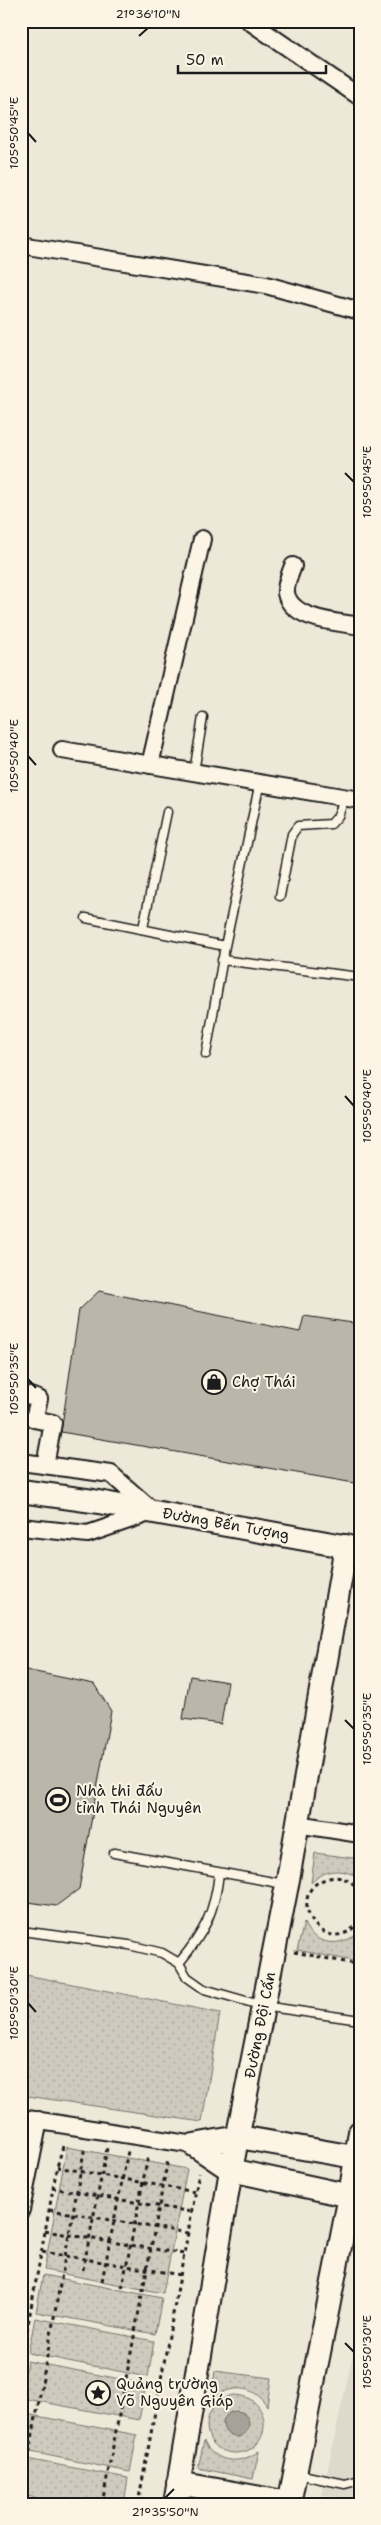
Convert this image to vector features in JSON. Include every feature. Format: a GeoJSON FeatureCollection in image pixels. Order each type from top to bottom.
{"type":"FeatureCollection","features":[{"type":"Feature","properties":{"kind":"main road","name":"Đường Bến Tượng"},"geometry":{"type":"LineString","coordinates":[[21,1491],[93,1501],[353,1547]]}},
{"type":"Feature","properties":{"kind":"main road","name":"Đường Đội Cấn"},"geometry":{"type":"LineString","coordinates":[[177,2493],[231,2170],[239,2137],[263,2006],[298,1892],[297,1824],[353,1547]]}},
{"type":"Feature","properties":{"kind":"main road"},"geometry":{"type":"LineString","coordinates":[[177,2493],[289,2503],[355,2197],[360,2132]]}},
{"type":"Feature","properties":{"kind":"main road"},"geometry":{"type":"LineString","coordinates":[[195,2156],[239,2137],[357,2158]]}},
{"type":"Feature","properties":{"kind":"main road"},"geometry":{"type":"LineString","coordinates":[[195,2156],[231,2170],[355,2197]]}},
{"type":"Feature","properties":{"kind":"street"},"geometry":{"type":"LineString","coordinates":[[249,21],[360,97]]}},
{"type":"Feature","properties":{"kind":"street"},"geometry":{"type":"LineString","coordinates":[[21,246],[266,285],[360,312]]}},
{"type":"Feature","properties":{"kind":"street"},"geometry":{"type":"LineString","coordinates":[[150,765],[202,539]]}},
{"type":"Feature","properties":{"kind":"street"},"geometry":{"type":"LineString","coordinates":[[292,566],[286,591],[290,602],[297,610],[360,626]]}},
{"type":"Feature","properties":{"kind":"street"},"geometry":{"type":"LineString","coordinates":[[62,750],[353,798]]}},
{"type":"Feature","properties":{"kind":"street"},"geometry":{"type":"LineString","coordinates":[[21,1393],[39,1398],[34,1419],[53,1424],[45,1465]]}},
{"type":"Feature","properties":{"kind":"street"},"geometry":{"type":"LineString","coordinates":[[21,1462],[111,1474],[154,1512]]}},
{"type":"Feature","properties":{"kind":"street"},"geometry":{"type":"LineString","coordinates":[[21,1527],[88,1534],[154,1512]]}},
{"type":"Feature","properties":{"kind":"street"},"geometry":{"type":"LineString","coordinates":[[297,1824],[360,1834]]}},
{"type":"Feature","properties":{"kind":"street"},"geometry":{"type":"LineString","coordinates":[[21,2118],[39,2120],[195,2156]]}},
{"type":"Feature","properties":{"kind":"street"},"geometry":{"type":"LineString","coordinates":[[21,2210],[39,2120]]}},
{"type":"Feature","properties":{"kind":"lane"},"geometry":{"type":"LineString","coordinates":[[194,772],[203,717]]}},
{"type":"Feature","properties":{"kind":"lane"},"geometry":{"type":"LineString","coordinates":[[206,1054],[222,960],[239,889],[260,782]]}},
{"type":"Feature","properties":{"kind":"lane"},"geometry":{"type":"LineString","coordinates":[[280,896],[292,834],[298,826],[331,824],[353,798]]}},
{"type":"Feature","properties":{"kind":"lane"},"geometry":{"type":"LineString","coordinates":[[143,928],[166,812]]}},
{"type":"Feature","properties":{"kind":"lane"},"geometry":{"type":"LineString","coordinates":[[86,918],[225,946]]}},
{"type":"Feature","properties":{"kind":"lane"},"geometry":{"type":"LineString","coordinates":[[222,960],[360,977]]}},
{"type":"Feature","properties":{"kind":"lane"},"geometry":{"type":"LineString","coordinates":[[114,1853],[219,1873],[298,1892]]}},
{"type":"Feature","properties":{"kind":"lane"},"geometry":{"type":"LineString","coordinates":[[179,1963],[196,1943],[209,1920],[217,1896],[219,1873]]}},
{"type":"Feature","properties":{"kind":"lane"},"geometry":{"type":"LineString","coordinates":[[21,1931],[129,1945],[162,1953],[179,1963],[187,1977],[204,1989],[263,2006],[360,2020]]}},
{"type":"Feature","properties":{"kind":"lane"},"geometry":{"type":"LineString","coordinates":[[295,2473],[345,2484],[360,2480]]}},
{"type":"Feature","properties":{"kind":"path"},"geometry":{"type":"LineString","coordinates":[[360,1890],[345,1879],[326,1879],[311,1890],[307,1909],[314,1926],[331,1934],[344,1933],[360,1921]]}},
{"type":"Feature","properties":{"kind":"path"},"geometry":{"type":"LineString","coordinates":[[294,1943],[292,1951],[360,1965]]}},
{"type":"Feature","properties":{"kind":"path"},"geometry":{"type":"LineString","coordinates":[[21,2362],[57,2166],[63,2144],[66,2140],[71,2140]]}},
{"type":"Feature","properties":{"kind":"path"},"geometry":{"type":"LineString","coordinates":[[78,2141],[93,2144]]}},
{"type":"Feature","properties":{"kind":"path"},"geometry":{"type":"LineString","coordinates":[[21,2500],[86,2143]]}},
{"type":"Feature","properties":{"kind":"path"},"geometry":{"type":"LineString","coordinates":[[100,2146],[114,2148]]}},
{"type":"Feature","properties":{"kind":"path"},"geometry":{"type":"LineString","coordinates":[[83,2270],[108,2147]]}},
{"type":"Feature","properties":{"kind":"path"},"geometry":{"type":"LineString","coordinates":[[121,2149],[135,2152]]}},
{"type":"Feature","properties":{"kind":"path"},"geometry":{"type":"LineString","coordinates":[[102,2281],[128,2150]]}},
{"type":"Feature","properties":{"kind":"path"},"geometry":{"type":"LineString","coordinates":[[141,2153],[155,2155]]}},
{"type":"Feature","properties":{"kind":"path"},"geometry":{"type":"LineString","coordinates":[[122,2288],[148,2154]]}},
{"type":"Feature","properties":{"kind":"path"},"geometry":{"type":"LineString","coordinates":[[138,2504],[199,2173],[195,2156]]}},
{"type":"Feature","properties":{"kind":"path"},"geometry":{"type":"LineString","coordinates":[[161,2157],[176,2160]]}},
{"type":"Feature","properties":{"kind":"path"},"geometry":{"type":"LineString","coordinates":[[102,2504],[168,2158]]}},
{"type":"Feature","properties":{"kind":"path"},"geometry":{"type":"LineString","coordinates":[[57,2166],[195,2192]]}},
{"type":"Feature","properties":{"kind":"path"},"geometry":{"type":"LineString","coordinates":[[53,2188],[192,2212]]}},
{"type":"Feature","properties":{"kind":"path"},"geometry":{"type":"LineString","coordinates":[[50,2210],[188,2233]]}},
{"type":"Feature","properties":{"kind":"path"},"geometry":{"type":"LineString","coordinates":[[45,2231],[184,2254]]}},
{"type":"Feature","properties":{"kind":"path"},"geometry":{"type":"LineString","coordinates":[[42,2252],[180,2275]]}},
{"type":"Feature","properties":{"kind":"shaded area"},"geometry":{"type":"Polygon","coordinates":[[[315,1853],[360,1859],[360,1878],[347,1872],[334,1871],[322,1874],[311,1883],[315,1853]]]}},
{"type":"Feature","properties":{"kind":"shaded area"},"geometry":{"type":"Polygon","coordinates":[[[304,1923],[308,1931],[314,1936],[328,1942],[344,1941],[359,1932],[353,1961],[297,1950],[304,1923]]]}},
{"type":"Feature","properties":{"kind":"shaded area"},"geometry":{"type":"Polygon","coordinates":[[[21,1974],[220,2013],[202,2122],[21,2095],[21,1974]]]}},
{"type":"Feature","properties":{"kind":"shaded area"},"geometry":{"type":"Polygon","coordinates":[[[67,2147],[187,2169],[163,2293],[44,2270],[67,2147]]]}},
{"type":"Feature","properties":{"kind":"shaded area"},"geometry":{"type":"Polygon","coordinates":[[[43,2275],[162,2298],[155,2334],[36,2312],[43,2275]]]}},
{"type":"Feature","properties":{"kind":"shaded area"},"geometry":{"type":"Polygon","coordinates":[[[35,2318],[154,2341],[148,2377],[28,2353],[35,2318]]]}},
{"type":"Feature","properties":{"kind":"shaded area"},"geometry":{"type":"Polygon","coordinates":[[[360,2322],[360,2503],[322,2495],[360,2322]]]}},
{"type":"Feature","properties":{"kind":"shaded area"},"geometry":{"type":"Polygon","coordinates":[[[27,2361],[146,2384],[139,2420],[21,2398],[27,2361]]]}},
{"type":"Feature","properties":{"kind":"shaded area"},"geometry":{"type":"Polygon","coordinates":[[[215,2371],[271,2378],[267,2406],[255,2394],[241,2389],[226,2391],[211,2400],[215,2371]]]}},
{"type":"Feature","properties":{"kind":"shaded area"},"geometry":{"type":"Polygon","coordinates":[[[233,2395],[246,2397],[256,2404],[262,2413],[264,2424],[263,2434],[257,2444],[248,2450],[236,2453],[224,2451],[215,2445],[209,2437],[208,2417],[221,2400],[233,2395]],[[235,2411],[238,2437],[246,2433],[244,2413],[235,2411]]]}},
{"type":"Feature","properties":{"kind":"shaded area"},"geometry":{"type":"Polygon","coordinates":[[[236,2411],[245,2415],[249,2424],[245,2433],[236,2437],[227,2433],[223,2424],[227,2415],[236,2411]]]}},
{"type":"Feature","properties":{"kind":"shaded area"},"geometry":{"type":"Polygon","coordinates":[[[21,2413],[137,2435],[130,2472],[21,2450],[21,2413]]]}},
{"type":"Feature","properties":{"kind":"shaded area"},"geometry":{"type":"Polygon","coordinates":[[[204,2441],[215,2454],[229,2460],[244,2459],[259,2451],[253,2479],[198,2468],[204,2441]]]}},
{"type":"Feature","properties":{"kind":"shaded area"},"geometry":{"type":"Polygon","coordinates":[[[21,2458],[128,2478],[124,2504],[68,2504],[21,2495],[21,2458]]]}},
{"type":"Feature","properties":{"kind":"building","name":"Chợ Thái"},"geometry":{"type":"Polygon","coordinates":[[[99,1291],[300,1332],[304,1316],[360,1324],[360,1484],[61,1432],[79,1310],[99,1291]]]}},
{"type":"Feature","properties":{"kind":"building","name":"Nhà thi đấu tỉnh Thái Nguyên"},"geometry":{"type":"Polygon","coordinates":[[[21,1669],[94,1684],[111,1711],[79,1889],[56,1906],[21,1901],[21,1669]]]}},
{"type":"Feature","properties":{"kind":"building"},"geometry":{"type":"Polygon","coordinates":[[[190,1676],[228,1682],[221,1724],[183,1719],[190,1676]]]}},
{"type":"Feature","properties":{"kind":"place","name":"Chợ Thái"},"geometry":{"type":"Point","coordinates":[214,1382]}},
{"type":"Feature","properties":{"kind":"place","name":"Nhà thi đấu tỉnh Thái Nguyên"},"geometry":{"type":"Point","coordinates":[58,1800]}},
{"type":"Feature","properties":{"kind":"place","name":"Quảng trường Võ Nguyên Giáp"},"geometry":{"type":"Point","coordinates":[98,2393]}}]}
